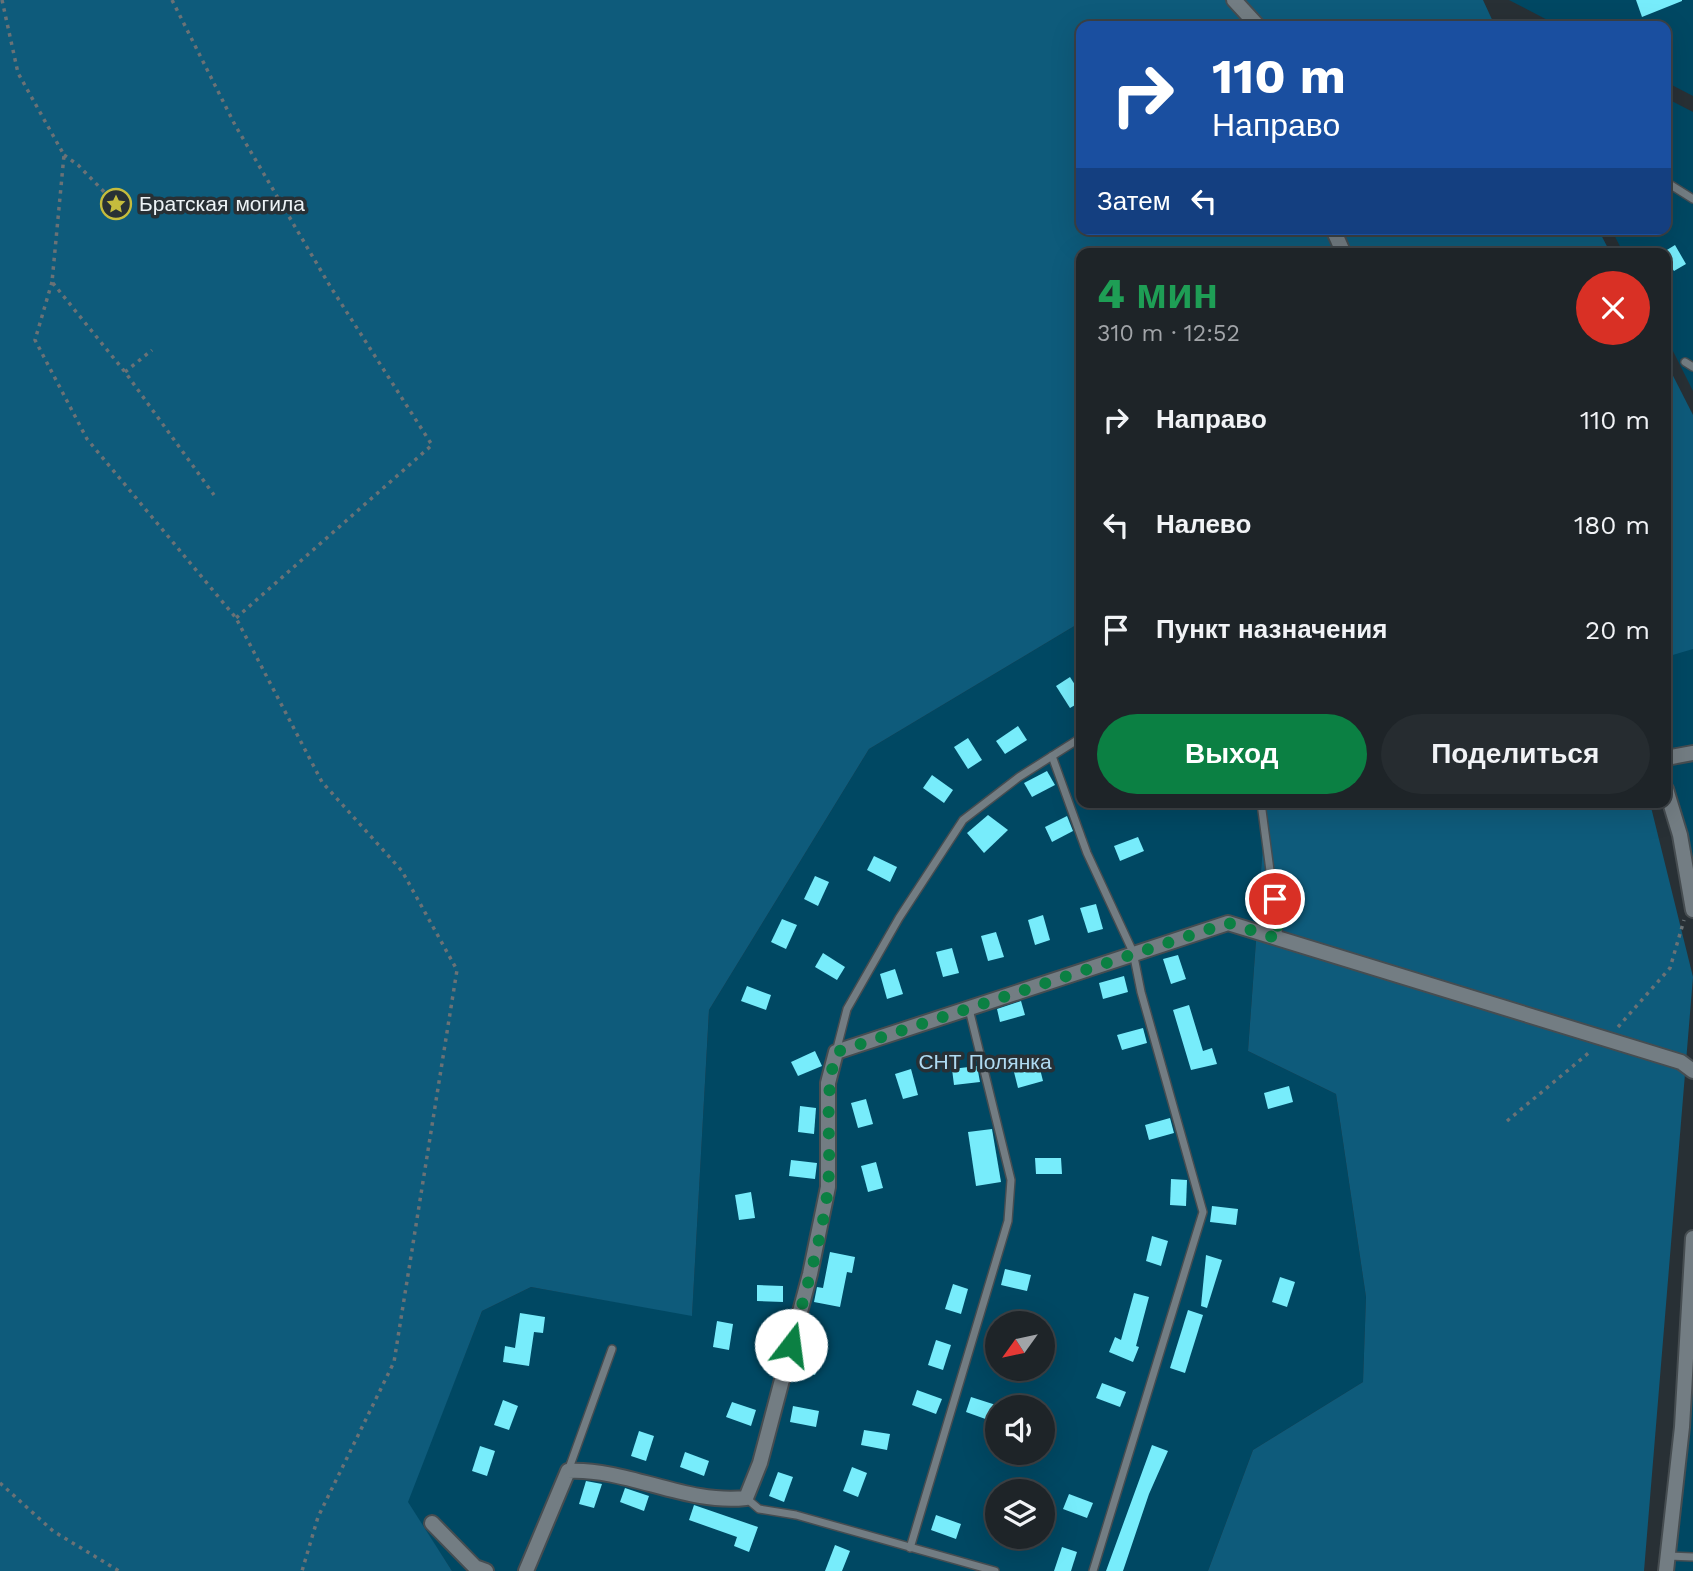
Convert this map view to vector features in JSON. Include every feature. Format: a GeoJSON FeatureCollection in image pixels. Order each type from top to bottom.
{"type":"FeatureCollection","features":[{"type":"Feature","properties":{"kind":"street"},"geometry":{"type":"LineString","coordinates":[[1234,0],[1253,21]]}},
{"type":"Feature","properties":{"kind":"street"},"geometry":{"type":"LineString","coordinates":[[1671,757],[1693,753]]}},
{"type":"Feature","properties":{"kind":"street"},"geometry":{"type":"LineString","coordinates":[[1671,805],[1680,835],[1692,903]]}},
{"type":"Feature","properties":{"kind":"street"},"geometry":{"type":"LineString","coordinates":[[526,1571],[568,1471],[593,1469],[678,1491],[733,1500],[746,1498],[760,1464],[807,1286],[828,1187],[828,1083],[836,1052],[1133,952],[1228,923],[1681,1062],[1693,1071]]}},
{"type":"Feature","properties":{"kind":"street"},"geometry":{"type":"LineString","coordinates":[[1666,1571],[1688,1427],[1693,1238]]}},
{"type":"Feature","properties":{"kind":"street"},"geometry":{"type":"LineString","coordinates":[[432,1523],[475,1567],[486,1571]]}},
{"type":"Feature","properties":{"kind":"lane"},"geometry":{"type":"LineString","coordinates":[[1671,185],[1693,199]]}},
{"type":"Feature","properties":{"kind":"lane"},"geometry":{"type":"LineString","coordinates":[[1685,362],[1693,367]]}},
{"type":"Feature","properties":{"kind":"lane"},"geometry":{"type":"LineString","coordinates":[[836,1052],[847,1009],[899,918],[963,820],[1019,777],[1076,741]]}},
{"type":"Feature","properties":{"kind":"lane"},"geometry":{"type":"LineString","coordinates":[[1052,756],[1087,853],[1133,952],[1141,992],[1203,1212],[1093,1571]]}},
{"type":"Feature","properties":{"kind":"lane"},"geometry":{"type":"LineString","coordinates":[[1262,808],[1279,939]]}},
{"type":"Feature","properties":{"kind":"lane"},"geometry":{"type":"LineString","coordinates":[[910,1548],[1008,1221],[1011,1180],[969,1009]]}},
{"type":"Feature","properties":{"kind":"lane"},"geometry":{"type":"LineString","coordinates":[[568,1471],[612,1349]]}},
{"type":"Feature","properties":{"kind":"lane"},"geometry":{"type":"LineString","coordinates":[[746,1498],[759,1510],[796,1515],[995,1571]]}},
{"type":"Feature","properties":{"kind":"lane"},"geometry":{"type":"LineString","coordinates":[[1669,1556],[1693,1557]]}},
{"type":"Feature","properties":{"kind":"path"},"geometry":{"type":"LineString","coordinates":[[2,0],[18,73],[64,155],[78,165],[116,204]]}},
{"type":"Feature","properties":{"kind":"path"},"geometry":{"type":"LineString","coordinates":[[172,0],[242,136],[330,286],[432,445],[236,618]]}},
{"type":"Feature","properties":{"kind":"path"},"geometry":{"type":"LineString","coordinates":[[64,155],[52,282],[35,340],[87,439],[236,618],[322,782],[402,871],[457,970],[394,1362],[318,1517],[302,1571]]}},
{"type":"Feature","properties":{"kind":"path"},"geometry":{"type":"LineString","coordinates":[[52,282],[125,372],[215,495]]}},
{"type":"Feature","properties":{"kind":"path"},"geometry":{"type":"LineString","coordinates":[[125,372],[152,350]]}},
{"type":"Feature","properties":{"kind":"path"},"geometry":{"type":"LineString","coordinates":[[1507,1121],[1629,1017],[1670,968],[1692,903]]}},
{"type":"Feature","properties":{"kind":"path"},"geometry":{"type":"LineString","coordinates":[[0,1483],[52,1531],[119,1571]]}},
{"type":"Feature","properties":{"kind":"green space"},"geometry":{"type":"Polygon","coordinates":[[[1509,0],[1693,0],[1693,96],[1671,85],[1671,21],[1549,21],[1509,0]]]}},
{"type":"Feature","properties":{"kind":"green space"},"geometry":{"type":"Polygon","coordinates":[[[1671,101],[1693,112],[1693,391],[1671,347],[1671,248],[1621,248],[1614,235],[1671,235],[1671,101]]]}},
{"type":"Feature","properties":{"kind":"green space","name":"СНТ Полянка"},"geometry":{"type":"Polygon","coordinates":[[[1076,625],[1076,808],[1266,808],[1248,1051],[1336,1094],[1366,1297],[1363,1382],[1253,1450],[1208,1571],[452,1571],[407,1502],[482,1311],[531,1287],[692,1315],[709,1010],[869,749],[1076,625]]]}},
{"type":"Feature","properties":{"kind":"green space"},"geometry":{"type":"Polygon","coordinates":[[[1693,647],[1693,905],[1667,808],[1671,808],[1671,651],[1693,647]]]}},
{"type":"Feature","properties":{"kind":"green space"},"geometry":{"type":"Polygon","coordinates":[[[1693,1248],[1693,1571],[1658,1571],[1693,1248]]]}},
{"type":"Feature","properties":{"kind":"shaded area"},"geometry":{"type":"Polygon","coordinates":[[[0,0],[1483,0],[1493,21],[1076,21],[1076,235],[1601,235],[1608,248],[1076,248],[1076,625],[869,749],[709,1010],[692,1316],[531,1287],[482,1311],[408,1502],[452,1571],[0,1571],[0,0]]]}},
{"type":"Feature","properties":{"kind":"shaded area"},"geometry":{"type":"Polygon","coordinates":[[[1671,372],[1693,415],[1693,649],[1671,656],[1671,372]]]}},
{"type":"Feature","properties":{"kind":"shaded area"},"geometry":{"type":"Polygon","coordinates":[[[1266,808],[1651,808],[1693,977],[1644,1571],[1208,1571],[1253,1450],[1363,1382],[1366,1297],[1336,1094],[1248,1051],[1266,808]]]}},
{"type":"Feature","properties":{"kind":"building"},"geometry":{"type":"Polygon","coordinates":[[[1636,0],[1682,0],[1682,1],[1642,17],[1636,0]]]}},
{"type":"Feature","properties":{"kind":"building"},"geometry":{"type":"Polygon","coordinates":[[[1675,245],[1686,264],[1674,271],[1671,266],[1670,248],[1675,245]]]}},
{"type":"Feature","properties":{"kind":"building"},"geometry":{"type":"Polygon","coordinates":[[[1070,677],[1076,686],[1076,704],[1070,708],[1056,686],[1070,677]]]}},
{"type":"Feature","properties":{"kind":"building"},"geometry":{"type":"Polygon","coordinates":[[[1018,726],[1027,740],[1005,754],[996,741],[1018,726]]]}},
{"type":"Feature","properties":{"kind":"building"},"geometry":{"type":"Polygon","coordinates":[[[968,738],[982,760],[968,769],[954,747],[968,738]]]}},
{"type":"Feature","properties":{"kind":"building"},"geometry":{"type":"Polygon","coordinates":[[[1047,771],[1055,785],[1032,797],[1024,783],[1047,771]]]}},
{"type":"Feature","properties":{"kind":"building"},"geometry":{"type":"Polygon","coordinates":[[[932,775],[953,790],[944,803],[923,788],[932,775]]]}},
{"type":"Feature","properties":{"kind":"building"},"geometry":{"type":"Polygon","coordinates":[[[988,815],[1008,830],[984,853],[967,833],[988,815]]]}},
{"type":"Feature","properties":{"kind":"building"},"geometry":{"type":"Polygon","coordinates":[[[1067,816],[1073,831],[1052,842],[1045,827],[1067,816]]]}},
{"type":"Feature","properties":{"kind":"building"},"geometry":{"type":"Polygon","coordinates":[[[1138,837],[1144,851],[1120,861],[1114,846],[1138,837]]]}},
{"type":"Feature","properties":{"kind":"building"},"geometry":{"type":"Polygon","coordinates":[[[874,856],[897,867],[890,882],[867,870],[874,856]]]}},
{"type":"Feature","properties":{"kind":"building"},"geometry":{"type":"Polygon","coordinates":[[[815,876],[829,882],[818,906],[804,899],[815,876]]]}},
{"type":"Feature","properties":{"kind":"building"},"geometry":{"type":"Polygon","coordinates":[[[1096,904],[1103,929],[1088,933],[1080,908],[1096,904]]]}},
{"type":"Feature","properties":{"kind":"building"},"geometry":{"type":"Polygon","coordinates":[[[1043,915],[1050,940],[1035,945],[1028,920],[1043,915]]]}},
{"type":"Feature","properties":{"kind":"building"},"geometry":{"type":"Polygon","coordinates":[[[782,919],[797,925],[786,949],[771,942],[782,919]]]}},
{"type":"Feature","properties":{"kind":"building"},"geometry":{"type":"Polygon","coordinates":[[[996,932],[1004,957],[988,961],[981,936],[996,932]]]}},
{"type":"Feature","properties":{"kind":"building"},"geometry":{"type":"Polygon","coordinates":[[[952,948],[959,973],[943,977],[936,952],[952,948]]]}},
{"type":"Feature","properties":{"kind":"building"},"geometry":{"type":"Polygon","coordinates":[[[823,953],[845,967],[837,980],[815,967],[823,953]]]}},
{"type":"Feature","properties":{"kind":"building"},"geometry":{"type":"Polygon","coordinates":[[[1178,955],[1186,979],[1171,984],[1163,959],[1178,955]]]}},
{"type":"Feature","properties":{"kind":"building"},"geometry":{"type":"Polygon","coordinates":[[[895,969],[903,994],[887,999],[880,974],[895,969]]]}},
{"type":"Feature","properties":{"kind":"building"},"geometry":{"type":"Polygon","coordinates":[[[1124,976],[1128,992],[1103,999],[1099,983],[1124,976]]]}},
{"type":"Feature","properties":{"kind":"building"},"geometry":{"type":"Polygon","coordinates":[[[747,986],[771,995],[766,1010],[741,1001],[747,986]]]}},
{"type":"Feature","properties":{"kind":"building"},"geometry":{"type":"Polygon","coordinates":[[[1021,1001],[1025,1015],[1000,1022],[997,1009],[1021,1001]]]}},
{"type":"Feature","properties":{"kind":"building"},"geometry":{"type":"Polygon","coordinates":[[[1189,1005],[1203,1051],[1212,1048],[1217,1064],[1191,1070],[1173,1010],[1189,1005]]]}},
{"type":"Feature","properties":{"kind":"building"},"geometry":{"type":"Polygon","coordinates":[[[1143,1028],[1147,1043],[1122,1050],[1117,1035],[1143,1028]]]}},
{"type":"Feature","properties":{"kind":"building"},"geometry":{"type":"Polygon","coordinates":[[[815,1051],[822,1066],[798,1076],[791,1062],[815,1051]]]}},
{"type":"Feature","properties":{"kind":"building"},"geometry":{"type":"Polygon","coordinates":[[[1039,1065],[1043,1081],[1018,1088],[1014,1072],[1039,1065]]]}},
{"type":"Feature","properties":{"kind":"building"},"geometry":{"type":"Polygon","coordinates":[[[977,1066],[980,1082],[954,1085],[952,1069],[977,1066]]]}},
{"type":"Feature","properties":{"kind":"building"},"geometry":{"type":"Polygon","coordinates":[[[911,1069],[918,1095],[903,1099],[895,1074],[911,1069]]]}},
{"type":"Feature","properties":{"kind":"building"},"geometry":{"type":"Polygon","coordinates":[[[1289,1086],[1293,1102],[1268,1109],[1264,1093],[1289,1086]]]}},
{"type":"Feature","properties":{"kind":"building"},"geometry":{"type":"Polygon","coordinates":[[[866,1099],[873,1124],[858,1128],[851,1103],[866,1099]]]}},
{"type":"Feature","properties":{"kind":"building"},"geometry":{"type":"Polygon","coordinates":[[[800,1106],[816,1108],[814,1134],[798,1132],[800,1106]]]}},
{"type":"Feature","properties":{"kind":"building"},"geometry":{"type":"Polygon","coordinates":[[[1170,1118],[1174,1133],[1149,1140],[1145,1125],[1170,1118]]]}},
{"type":"Feature","properties":{"kind":"building"},"geometry":{"type":"Polygon","coordinates":[[[992,1129],[1001,1182],[976,1186],[968,1132],[992,1129]]]}},
{"type":"Feature","properties":{"kind":"building"},"geometry":{"type":"Polygon","coordinates":[[[1035,1158],[1061,1158],[1062,1174],[1036,1174],[1035,1158]]]}},
{"type":"Feature","properties":{"kind":"building"},"geometry":{"type":"Polygon","coordinates":[[[791,1160],[817,1163],[815,1179],[789,1176],[791,1160]]]}},
{"type":"Feature","properties":{"kind":"building"},"geometry":{"type":"Polygon","coordinates":[[[876,1162],[883,1188],[868,1192],[861,1166],[876,1162]]]}},
{"type":"Feature","properties":{"kind":"building"},"geometry":{"type":"Polygon","coordinates":[[[1171,1179],[1187,1180],[1186,1206],[1170,1205],[1171,1179]]]}},
{"type":"Feature","properties":{"kind":"building"},"geometry":{"type":"Polygon","coordinates":[[[751,1192],[755,1218],[739,1220],[735,1195],[751,1192]]]}},
{"type":"Feature","properties":{"kind":"building"},"geometry":{"type":"Polygon","coordinates":[[[1212,1206],[1238,1209],[1236,1225],[1210,1222],[1212,1206]]]}},
{"type":"Feature","properties":{"kind":"building"},"geometry":{"type":"Polygon","coordinates":[[[1152,1236],[1168,1241],[1161,1266],[1146,1261],[1152,1236]]]}},
{"type":"Feature","properties":{"kind":"building"},"geometry":{"type":"Polygon","coordinates":[[[830,1252],[855,1257],[852,1273],[847,1272],[840,1307],[814,1302],[817,1287],[823,1288],[830,1252]]]}},
{"type":"Feature","properties":{"kind":"building"},"geometry":{"type":"Polygon","coordinates":[[[1206,1255],[1222,1260],[1207,1308],[1201,1306],[1206,1255]]]}},
{"type":"Feature","properties":{"kind":"building"},"geometry":{"type":"Polygon","coordinates":[[[1005,1269],[1031,1275],[1027,1291],[1001,1285],[1005,1269]]]}},
{"type":"Feature","properties":{"kind":"building"},"geometry":{"type":"Polygon","coordinates":[[[1280,1277],[1295,1282],[1287,1307],[1272,1302],[1280,1277]]]}},
{"type":"Feature","properties":{"kind":"building"},"geometry":{"type":"Polygon","coordinates":[[[953,1284],[968,1289],[961,1314],[945,1309],[953,1284]]]}},
{"type":"Feature","properties":{"kind":"building"},"geometry":{"type":"Polygon","coordinates":[[[757,1285],[783,1286],[783,1302],[757,1301],[757,1285]]]}},
{"type":"Feature","properties":{"kind":"building"},"geometry":{"type":"Polygon","coordinates":[[[1134,1293],[1149,1297],[1136,1346],[1139,1347],[1133,1362],[1109,1352],[1115,1337],[1121,1340],[1134,1293]]]}},
{"type":"Feature","properties":{"kind":"building"},"geometry":{"type":"Polygon","coordinates":[[[1188,1310],[1203,1315],[1185,1373],[1170,1368],[1188,1310]]]}},
{"type":"Feature","properties":{"kind":"building"},"geometry":{"type":"Polygon","coordinates":[[[520,1313],[545,1317],[543,1333],[534,1332],[529,1366],[503,1362],[505,1346],[515,1348],[520,1313]]]}},
{"type":"Feature","properties":{"kind":"building"},"geometry":{"type":"Polygon","coordinates":[[[717,1321],[733,1324],[729,1350],[713,1347],[717,1321]]]}},
{"type":"Feature","properties":{"kind":"building"},"geometry":{"type":"Polygon","coordinates":[[[936,1340],[951,1345],[943,1370],[928,1365],[936,1340]]]}},
{"type":"Feature","properties":{"kind":"building"},"geometry":{"type":"Polygon","coordinates":[[[807,1345],[823,1350],[815,1375],[800,1370],[807,1345]]]}},
{"type":"Feature","properties":{"kind":"building"},"geometry":{"type":"Polygon","coordinates":[[[1102,1383],[1126,1392],[1120,1407],[1096,1398],[1102,1383]]]}},
{"type":"Feature","properties":{"kind":"building"},"geometry":{"type":"Polygon","coordinates":[[[917,1390],[942,1399],[936,1414],[912,1405],[917,1390]]]}},
{"type":"Feature","properties":{"kind":"building"},"geometry":{"type":"Polygon","coordinates":[[[971,1397],[985,1401],[985,1419],[966,1412],[971,1397]]]}},
{"type":"Feature","properties":{"kind":"building"},"geometry":{"type":"Polygon","coordinates":[[[503,1400],[518,1406],[509,1430],[494,1425],[503,1400]]]}},
{"type":"Feature","properties":{"kind":"building"},"geometry":{"type":"Polygon","coordinates":[[[732,1402],[756,1410],[751,1426],[726,1417],[732,1402]]]}},
{"type":"Feature","properties":{"kind":"building"},"geometry":{"type":"Polygon","coordinates":[[[793,1406],[819,1411],[816,1427],[790,1422],[793,1406]]]}},
{"type":"Feature","properties":{"kind":"building"},"geometry":{"type":"Polygon","coordinates":[[[864,1430],[890,1434],[887,1450],[861,1445],[864,1430]]]}},
{"type":"Feature","properties":{"kind":"building"},"geometry":{"type":"Polygon","coordinates":[[[639,1431],[654,1436],[646,1461],[631,1456],[639,1431]]]}},
{"type":"Feature","properties":{"kind":"building"},"geometry":{"type":"Polygon","coordinates":[[[1152,1445],[1168,1451],[1149,1494],[1123,1571],[1106,1571],[1152,1445]]]}},
{"type":"Feature","properties":{"kind":"building"},"geometry":{"type":"Polygon","coordinates":[[[480,1446],[495,1451],[487,1476],[472,1471],[480,1446]]]}},
{"type":"Feature","properties":{"kind":"building"},"geometry":{"type":"Polygon","coordinates":[[[685,1452],[709,1461],[704,1476],[680,1467],[685,1452]]]}},
{"type":"Feature","properties":{"kind":"building"},"geometry":{"type":"Polygon","coordinates":[[[852,1467],[867,1473],[858,1497],[843,1491],[852,1467]]]}},
{"type":"Feature","properties":{"kind":"building"},"geometry":{"type":"Polygon","coordinates":[[[778,1472],[793,1477],[784,1502],[769,1496],[778,1472]]]}},
{"type":"Feature","properties":{"kind":"building"},"geometry":{"type":"Polygon","coordinates":[[[586,1481],[602,1484],[594,1508],[579,1504],[586,1481]]]}},
{"type":"Feature","properties":{"kind":"building"},"geometry":{"type":"Polygon","coordinates":[[[625,1488],[649,1496],[644,1511],[620,1502],[625,1488]]]}},
{"type":"Feature","properties":{"kind":"building"},"geometry":{"type":"Polygon","coordinates":[[[1069,1494],[1093,1503],[1087,1518],[1063,1509],[1069,1494]]]}},
{"type":"Feature","properties":{"kind":"building"},"geometry":{"type":"Polygon","coordinates":[[[694,1505],[758,1527],[749,1552],[734,1546],[737,1537],[689,1520],[694,1505]]]}},
{"type":"Feature","properties":{"kind":"building"},"geometry":{"type":"Polygon","coordinates":[[[936,1515],[961,1524],[956,1539],[931,1530],[936,1515]]]}},
{"type":"Feature","properties":{"kind":"building"},"geometry":{"type":"Polygon","coordinates":[[[835,1545],[850,1551],[842,1571],[825,1571],[835,1545]]]}},
{"type":"Feature","properties":{"kind":"building"},"geometry":{"type":"Polygon","coordinates":[[[1062,1547],[1077,1552],[1071,1571],[1054,1571],[1062,1547]]]}},
{"type":"Feature","properties":{"kind":"place","name":"Братская могила"},"geometry":{"type":"Point","coordinates":[116,204]}},
{"type":"Feature","properties":{"kind":"route"},"geometry":{"type":"LineString","coordinates":[[791,1345],[810,1274],[828,1187],[828,1083],[836,1052],[1228,923],[1279,939],[1275,899]]}}]}
